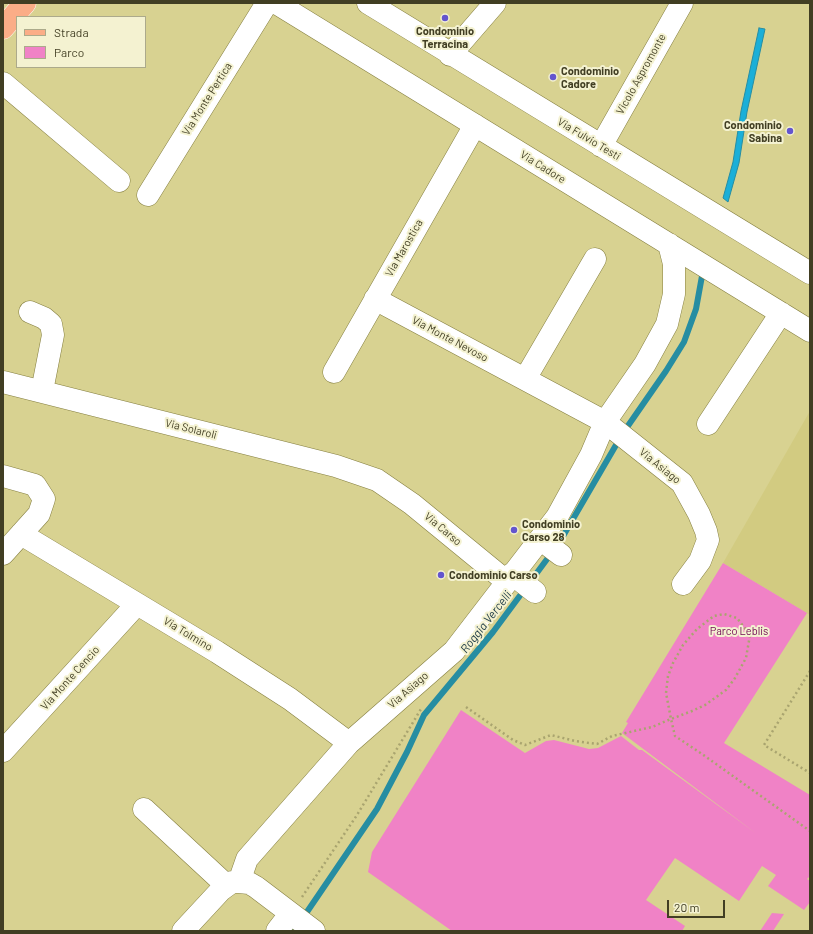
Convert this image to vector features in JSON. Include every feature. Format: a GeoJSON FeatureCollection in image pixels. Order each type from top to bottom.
{"type":"FeatureCollection","features":[{"type":"Feature","properties":{"kind":"main road"},"geometry":{"type":"LineString","coordinates":[[3,28],[25,3]]}},
{"type":"Feature","properties":{"kind":"street","name":"Via Monte Pertica"},"geometry":{"type":"LineString","coordinates":[[148,195],[267,3]]}},
{"type":"Feature","properties":{"kind":"street","name":"Via Cadore"},"geometry":{"type":"LineString","coordinates":[[276,3],[810,330]]}},
{"type":"Feature","properties":{"kind":"street","name":"Via Fulvio Testi"},"geometry":{"type":"LineString","coordinates":[[368,3],[392,9],[450,54],[810,273]]}},
{"type":"Feature","properties":{"kind":"street"},"geometry":{"type":"LineString","coordinates":[[450,54],[495,3]]}},
{"type":"Feature","properties":{"kind":"street","name":"Vicolo Aspromonte"},"geometry":{"type":"LineString","coordinates":[[601,146],[682,3]]}},
{"type":"Feature","properties":{"kind":"street"},"geometry":{"type":"LineString","coordinates":[[3,83],[119,181]]}},
{"type":"Feature","properties":{"kind":"street","name":"Via Marostica"},"geometry":{"type":"LineString","coordinates":[[334,372],[374,299],[475,125]]}},
{"type":"Feature","properties":{"kind":"street","name":"Via Asiago"},"geometry":{"type":"LineString","coordinates":[[183,931],[233,884],[247,858],[349,743],[454,651],[521,584],[552,548],[557,517],[568,498],[617,431],[645,364],[667,324],[674,294],[674,264],[669,244]]}},
{"type":"Feature","properties":{"kind":"street"},"geometry":{"type":"LineString","coordinates":[[525,380],[595,259]]}},
{"type":"Feature","properties":{"kind":"street","name":"Via Monte Nevoso"},"geometry":{"type":"LineString","coordinates":[[374,299],[617,431]]}},
{"type":"Feature","properties":{"kind":"street"},"geometry":{"type":"LineString","coordinates":[[30,312],[44,318],[51,324],[53,335],[42,391]]}},
{"type":"Feature","properties":{"kind":"street"},"geometry":{"type":"LineString","coordinates":[[708,424],[781,313]]}},
{"type":"Feature","properties":{"kind":"street","name":"Via Solaroli"},"geometry":{"type":"LineString","coordinates":[[3,382],[336,466],[377,480]]}},
{"type":"Feature","properties":{"kind":"street","name":"Via Asiago"},"geometry":{"type":"LineString","coordinates":[[617,431],[682,483],[706,531],[708,540],[706,548],[700,561],[683,584]]}},
{"type":"Feature","properties":{"kind":"street"},"geometry":{"type":"LineString","coordinates":[[3,476],[35,486],[44,499],[39,514],[3,554]]}},
{"type":"Feature","properties":{"kind":"street","name":"Via Carso"},"geometry":{"type":"LineString","coordinates":[[377,480],[521,584]]}},
{"type":"Feature","properties":{"kind":"street","name":"Via Tolmino"},"geometry":{"type":"LineString","coordinates":[[21,534],[217,652],[290,699],[349,743]]}},
{"type":"Feature","properties":{"kind":"street","name":"Via Monte Cencio"},"geometry":{"type":"LineString","coordinates":[[3,751],[137,604]]}},
{"type":"Feature","properties":{"kind":"street"},"geometry":{"type":"LineString","coordinates":[[144,809],[233,884],[249,883],[256,887],[314,931]]}},
{"type":"Feature","properties":{"kind":"street"},"geometry":{"type":"LineString","coordinates":[[277,931],[293,916]]}},
{"type":"Feature","properties":{"kind":"path"},"geometry":{"type":"LineString","coordinates":[[466,707],[513,740],[525,746],[551,735],[574,741],[597,744],[612,736],[642,730],[671,720],[710,701],[726,690],[735,678],[746,658],[750,635],[737,618],[724,614],[714,616],[697,629],[683,645],[668,676],[666,693],[671,720],[675,736],[810,831]]}},
{"type":"Feature","properties":{"kind":"path"},"geometry":{"type":"LineString","coordinates":[[810,671],[764,745],[810,773]]}},
{"type":"Feature","properties":{"kind":"path"},"geometry":{"type":"LineString","coordinates":[[293,916],[358,815],[424,704]]}},
{"type":"Feature","properties":{"kind":"shaded area"},"geometry":{"type":"Polygon","coordinates":[[[810,411],[810,615],[723,563],[810,411]]]}},
{"type":"Feature","properties":{"kind":"green space","name":"Parco Leblis"},"geometry":{"type":"Polygon","coordinates":[[[723,563],[807,613],[724,743],[810,795],[810,876],[807,879],[810,881],[810,902],[804,910],[768,886],[776,875],[762,866],[739,901],[675,858],[646,900],[685,926],[682,931],[452,931],[368,872],[372,852],[461,710],[525,753],[546,741],[554,740],[589,749],[598,748],[621,736],[757,834],[622,733],[628,723],[626,722],[723,563]]]}},
{"type":"Feature","properties":{"kind":"green space"},"geometry":{"type":"Polygon","coordinates":[[[772,913],[784,914],[773,931],[760,931],[772,913]]]}},
{"type":"Feature","properties":{"kind":"water"},"geometry":{"type":"Polygon","coordinates":[[[759,28],[765,29],[747,112],[739,163],[728,202],[723,198],[733,162],[741,111],[759,28]]]}},
{"type":"Feature","properties":{"kind":"waterway","name":"Roggia Vercelli"},"geometry":{"type":"LineString","coordinates":[[294,931],[377,809],[407,752],[424,715],[493,632],[559,543],[623,433],[684,342],[696,309],[702,276]]}},
{"type":"Feature","properties":{"kind":"place","name":"Condominio Terracina"},"geometry":{"type":"Point","coordinates":[445,18]}},
{"type":"Feature","properties":{"kind":"place","name":"Condominio Cadore"},"geometry":{"type":"Point","coordinates":[553,77]}},
{"type":"Feature","properties":{"kind":"place","name":"Condominio Sabina"},"geometry":{"type":"Point","coordinates":[790,131]}},
{"type":"Feature","properties":{"kind":"place","name":"Condominio Carso 28"},"geometry":{"type":"Point","coordinates":[514,530]}},
{"type":"Feature","properties":{"kind":"place","name":"Condominio Carso"},"geometry":{"type":"Point","coordinates":[441,575]}}]}
